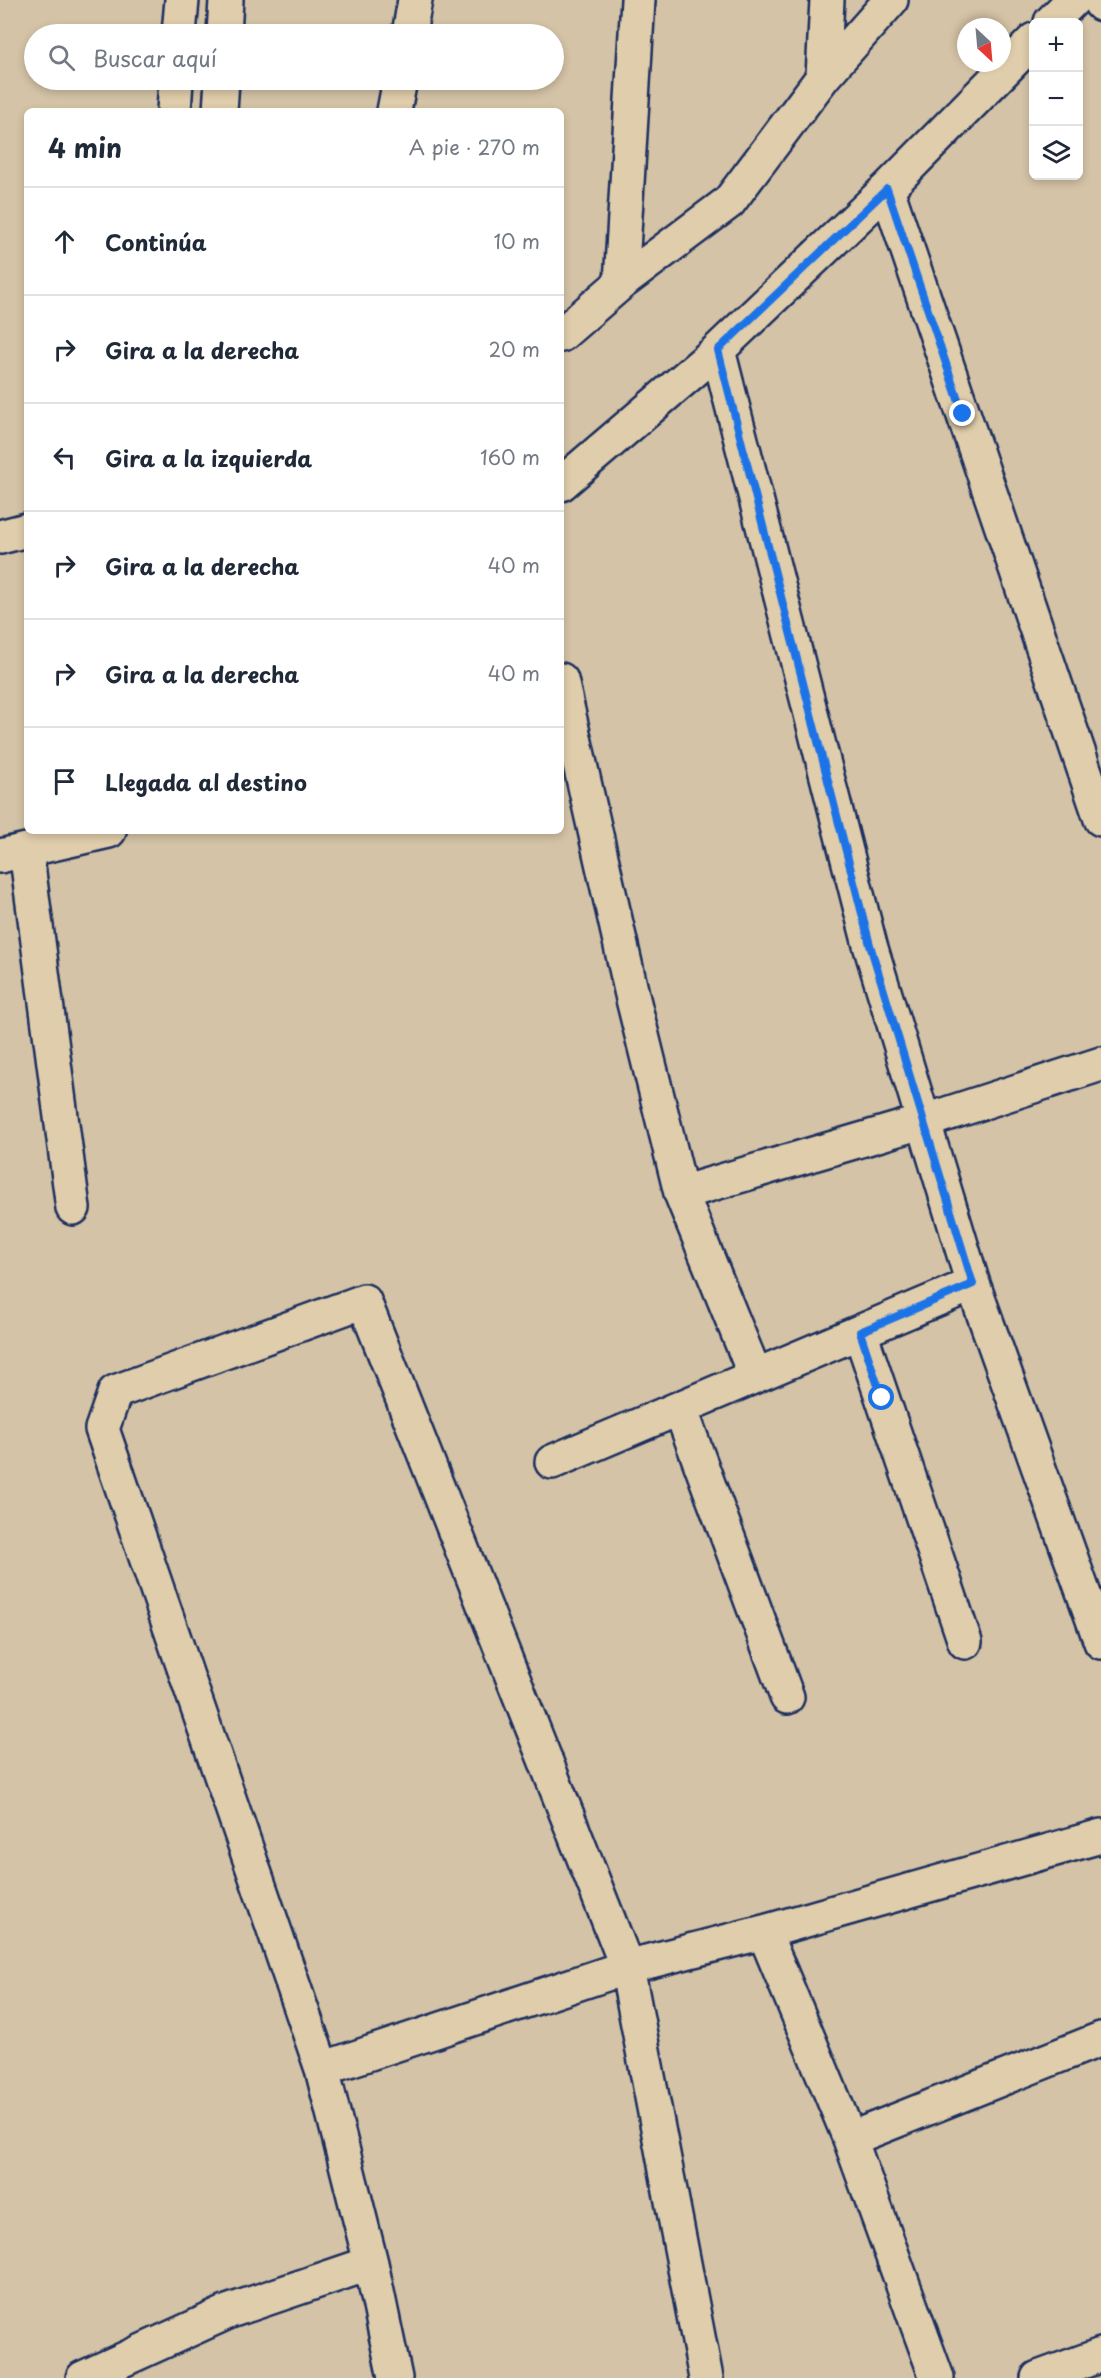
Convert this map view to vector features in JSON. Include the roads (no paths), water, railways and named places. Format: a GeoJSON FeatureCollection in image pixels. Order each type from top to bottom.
{"type":"FeatureCollection","features":[{"type":"Feature","properties":{"kind":"street"},"geometry":{"type":"LineString","coordinates":[[180,24],[182,0]]}},
{"type":"Feature","properties":{"kind":"street"},"geometry":{"type":"LineString","coordinates":[[225,24],[226,0]]}},
{"type":"Feature","properties":{"kind":"street"},"geometry":{"type":"LineString","coordinates":[[411,24],[416,0]]}},
{"type":"Feature","properties":{"kind":"street"},"geometry":{"type":"LineString","coordinates":[[621,283],[638,0]]}},
{"type":"Feature","properties":{"kind":"street"},"geometry":{"type":"LineString","coordinates":[[823,77],[827,0]]}},
{"type":"Feature","properties":{"kind":"street"},"geometry":{"type":"LineString","coordinates":[[564,331],[621,283],[729,202],[823,77],[891,0]]}},
{"type":"Feature","properties":{"kind":"street"},"geometry":{"type":"LineString","coordinates":[[1055,18],[1073,0]]}},
{"type":"Feature","properties":{"kind":"street"},"geometry":{"type":"LineString","coordinates":[[1100,0],[1101,4]]}},
{"type":"Feature","properties":{"kind":"street"},"geometry":{"type":"LineString","coordinates":[[564,481],[718,350],[887,189],[1029,45]]}},
{"type":"Feature","properties":{"kind":"street"},"geometry":{"type":"LineString","coordinates":[[174,108],[175,90]]}},
{"type":"Feature","properties":{"kind":"street"},"geometry":{"type":"LineString","coordinates":[[220,108],[221,90]]}},
{"type":"Feature","properties":{"kind":"street"},"geometry":{"type":"LineString","coordinates":[[395,108],[398,90]]}},
{"type":"Feature","properties":{"kind":"street"},"geometry":{"type":"LineString","coordinates":[[887,189],[1101,819]]}},
{"type":"Feature","properties":{"kind":"street"},"geometry":{"type":"LineString","coordinates":[[718,350],[870,945],[973,1284],[1101,1642]]}},
{"type":"Feature","properties":{"kind":"street"},"geometry":{"type":"LineString","coordinates":[[0,537],[24,531]]}},
{"type":"Feature","properties":{"kind":"street"},"geometry":{"type":"LineString","coordinates":[[564,693],[633,999],[681,1193],[755,1375]]}},
{"type":"Feature","properties":{"kind":"street"},"geometry":{"type":"LineString","coordinates":[[73,1208],[13,853],[96,834]]}},
{"type":"Feature","properties":{"kind":"street"},"geometry":{"type":"LineString","coordinates":[[681,1193],[925,1121],[1101,1064]]}},
{"type":"Feature","properties":{"kind":"street"},"geometry":{"type":"LineString","coordinates":[[552,1462],[973,1284]]}},
{"type":"Feature","properties":{"kind":"street"},"geometry":{"type":"LineString","coordinates":[[395,2378],[371,2264],[322,2069],[102,1429],[115,1392],[364,1301],[627,1967],[706,2378]]}},
{"type":"Feature","properties":{"kind":"street"},"geometry":{"type":"LineString","coordinates":[[860,1332],[965,1642]]}},
{"type":"Feature","properties":{"kind":"street"},"geometry":{"type":"LineString","coordinates":[[680,1408],[787,1697]]}},
{"type":"Feature","properties":{"kind":"street"},"geometry":{"type":"LineString","coordinates":[[322,2069],[627,1967],[764,1932],[1101,1836]]}},
{"type":"Feature","properties":{"kind":"street"},"geometry":{"type":"LineString","coordinates":[[764,1932],[850,2139],[937,2378]]}},
{"type":"Feature","properties":{"kind":"street"},"geometry":{"type":"LineString","coordinates":[[850,2139],[1101,2039]]}},
{"type":"Feature","properties":{"kind":"street"},"geometry":{"type":"LineString","coordinates":[[83,2378],[230,2311],[371,2264]]}},
{"type":"Feature","properties":{"kind":"street"},"geometry":{"type":"LineString","coordinates":[[1038,2378],[1101,2355]]}}]}
